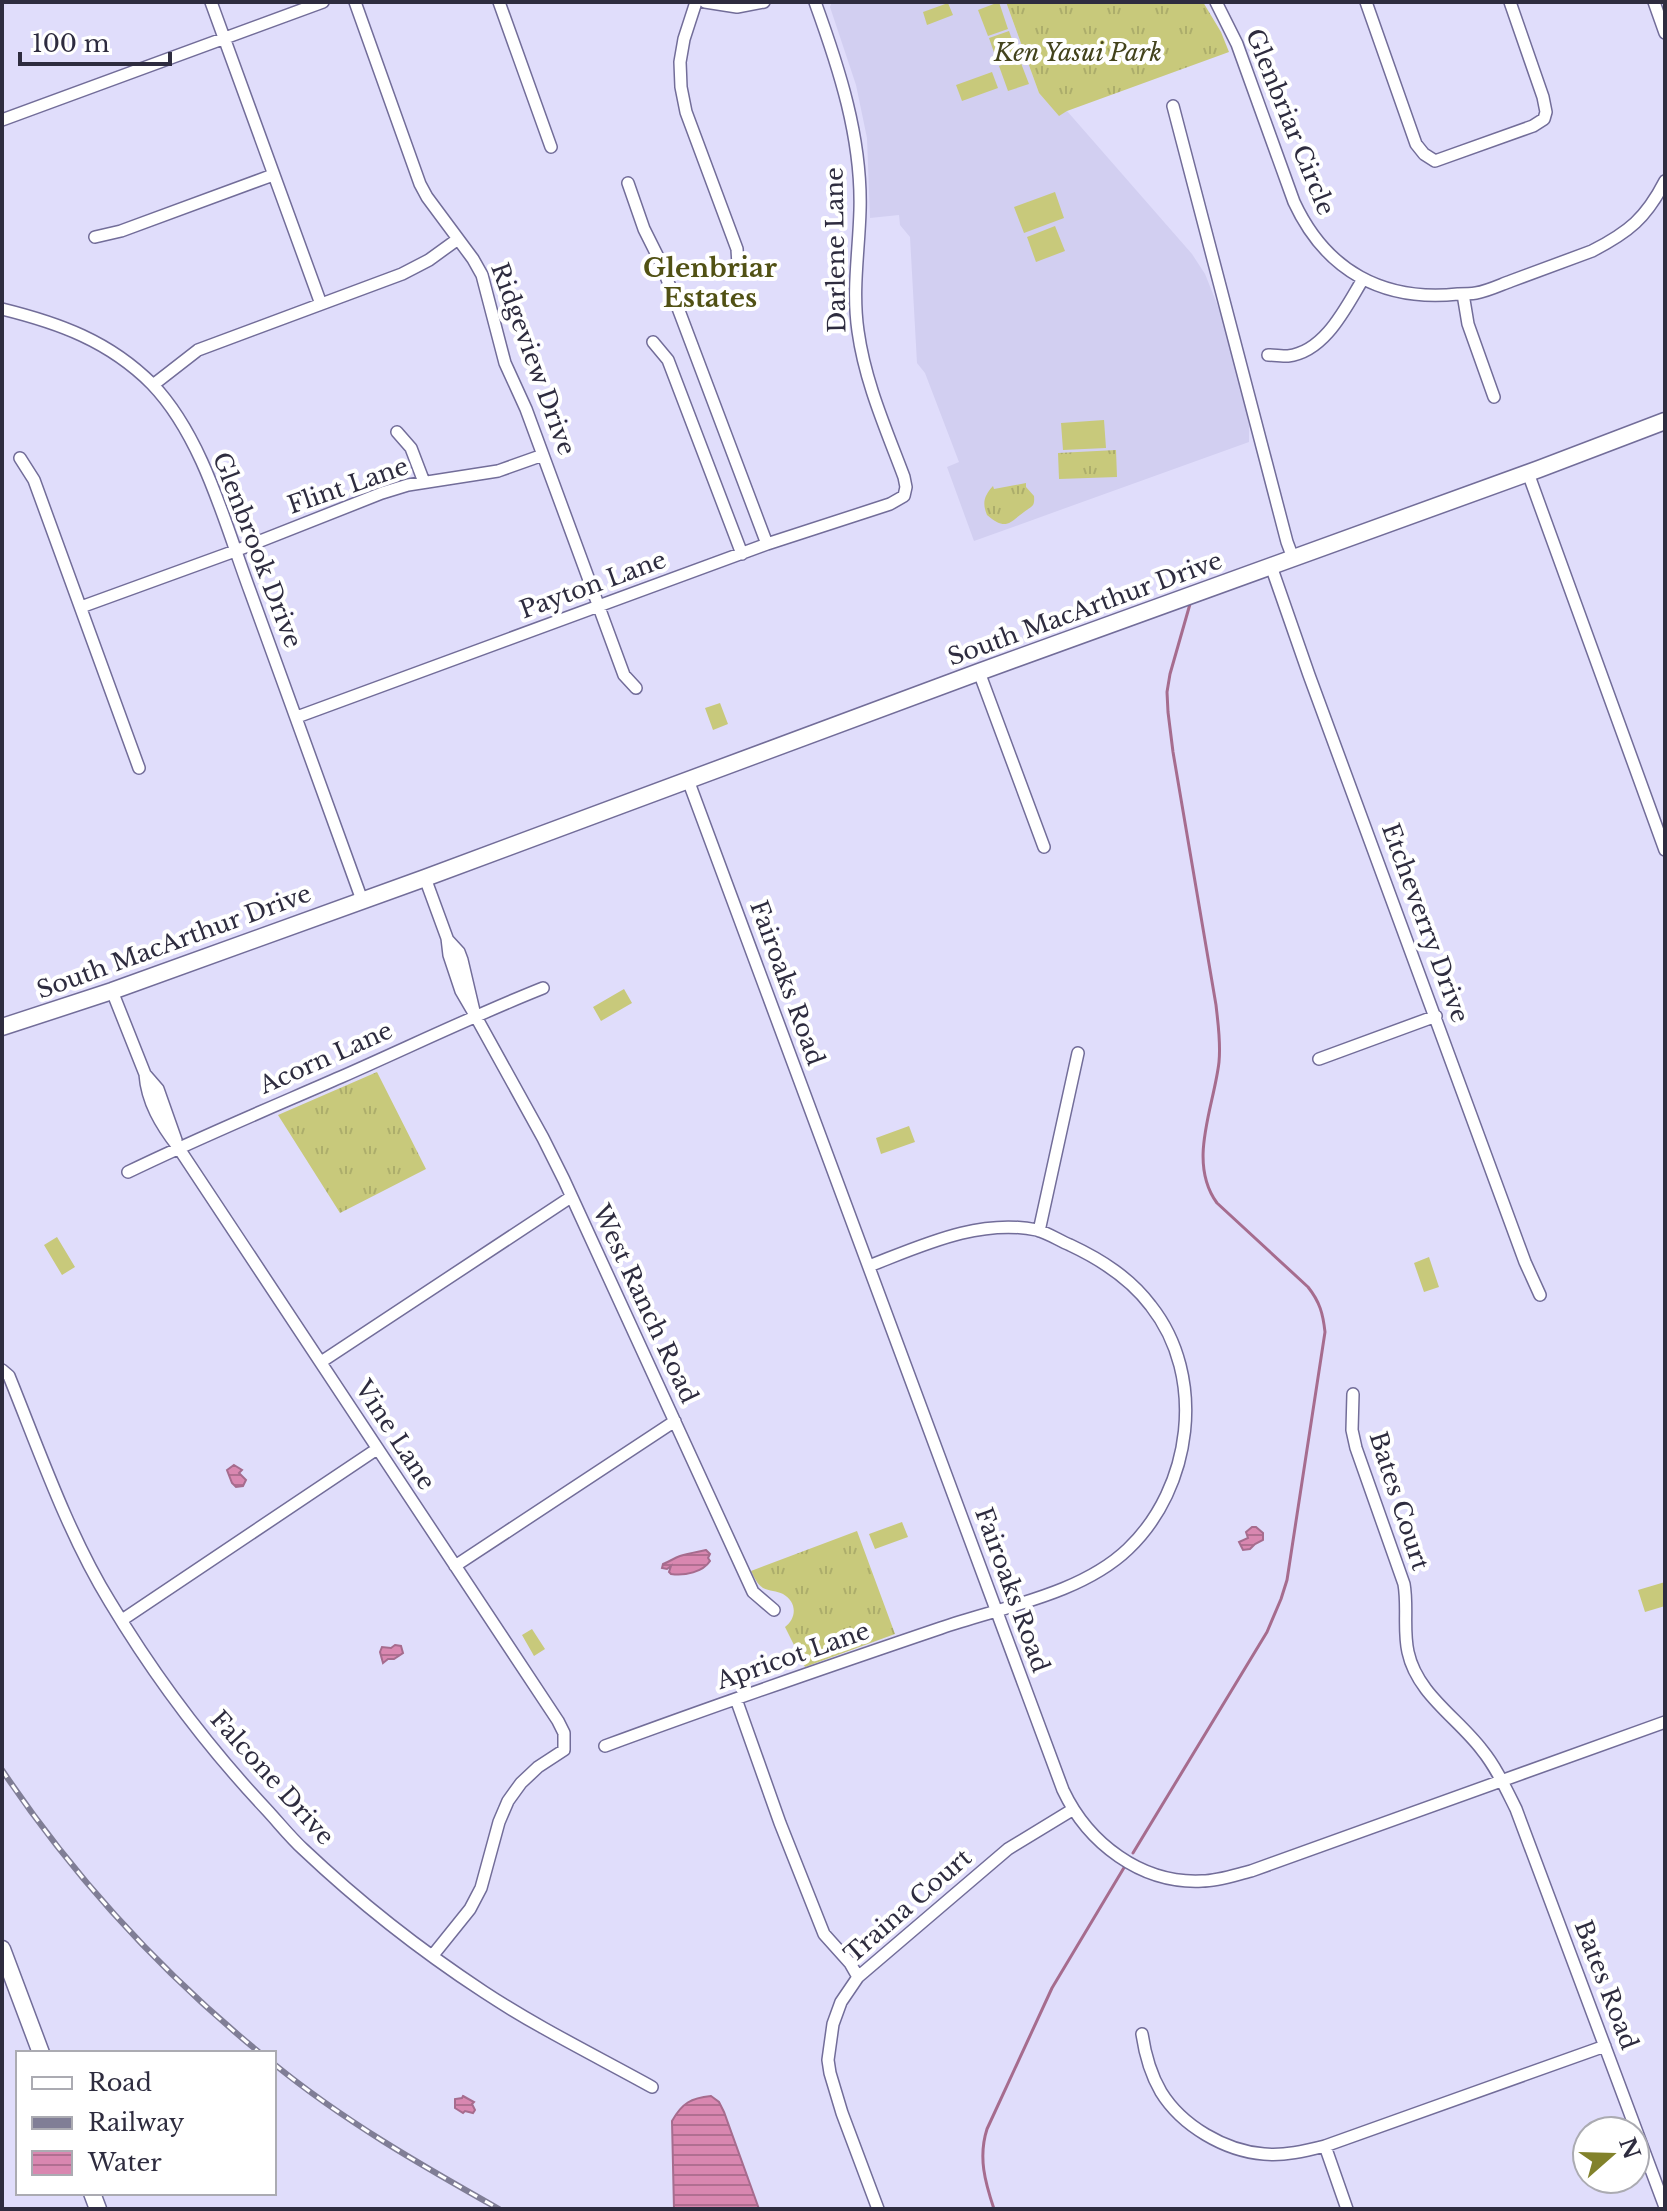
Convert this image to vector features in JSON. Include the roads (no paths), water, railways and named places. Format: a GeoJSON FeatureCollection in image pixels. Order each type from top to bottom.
{"type":"FeatureCollection","features":[{"type":"Feature","properties":{"kind":"street"},"geometry":{"type":"LineString","coordinates":[[211,2],[321,304]]}},
{"type":"Feature","properties":{"kind":"street"},"geometry":{"type":"LineString","coordinates":[[2,120],[323,2]]}},
{"type":"Feature","properties":{"kind":"street","name":"Ridgeview Drive"},"geometry":{"type":"LineString","coordinates":[[355,2],[420,184],[482,275],[505,363],[526,409],[624,675],[636,688]]}},
{"type":"Feature","properties":{"kind":"street"},"geometry":{"type":"LineString","coordinates":[[499,2],[551,147]]}},
{"type":"Feature","properties":{"kind":"street"},"geometry":{"type":"LineString","coordinates":[[696,2],[684,39],[680,62],[681,87],[686,112],[737,249],[738,265]]}},
{"type":"Feature","properties":{"kind":"street"},"geometry":{"type":"LineString","coordinates":[[705,2],[737,7],[764,2]]}},
{"type":"Feature","properties":{"kind":"street","name":"Darlene Lane"},"geometry":{"type":"LineString","coordinates":[[815,2],[837,63],[853,129],[860,208],[854,283],[858,329],[867,372],[904,477],[904,496]]}},
{"type":"Feature","properties":{"kind":"street","name":"Glenbriar Circle"},"geometry":{"type":"LineString","coordinates":[[1216,2],[1237,44],[1305,226],[1338,263],[1363,279],[1406,294],[1435,297],[1477,293],[1609,242],[1640,219],[1653,204],[1665,181]]}},
{"type":"Feature","properties":{"kind":"street"},"geometry":{"type":"LineString","coordinates":[[1366,2],[1416,144],[1435,161],[1533,126],[1544,119],[1543,97],[1510,2]]}},
{"type":"Feature","properties":{"kind":"street"},"geometry":{"type":"LineString","coordinates":[[1654,2],[1665,33]]}},
{"type":"Feature","properties":{"kind":"street"},"geometry":{"type":"LineString","coordinates":[[1173,106],[1293,558]]}},
{"type":"Feature","properties":{"kind":"street"},"geometry":{"type":"LineString","coordinates":[[95,237],[121,231],[273,175]]}},
{"type":"Feature","properties":{"kind":"street"},"geometry":{"type":"LineString","coordinates":[[628,183],[767,544]]}},
{"type":"Feature","properties":{"kind":"street"},"geometry":{"type":"LineString","coordinates":[[153,385],[198,350],[402,274],[429,260],[458,239]]}},
{"type":"Feature","properties":{"kind":"street"},"geometry":{"type":"LineString","coordinates":[[1268,355],[1290,356],[1319,340],[1338,321],[1363,279]]}},
{"type":"Feature","properties":{"kind":"street"},"geometry":{"type":"LineString","coordinates":[[1463,294],[1468,324],[1494,397]]}},
{"type":"Feature","properties":{"kind":"street","name":"Glenbrook Drive"},"geometry":{"type":"LineString","coordinates":[[2,309],[66,327],[96,341],[125,360],[153,385],[186,429],[203,464],[362,900]]}},
{"type":"Feature","properties":{"kind":"street"},"geometry":{"type":"LineString","coordinates":[[653,342],[668,360],[742,554]]}},
{"type":"Feature","properties":{"kind":"street","name":"South MacArthur Drive"},"geometry":{"type":"LineString","coordinates":[[425,878],[1665,421]]}},
{"type":"Feature","properties":{"kind":"street"},"geometry":{"type":"LineString","coordinates":[[397,432],[411,448],[424,482]]}},
{"type":"Feature","properties":{"kind":"street","name":"Flint Lane"},"geometry":{"type":"LineString","coordinates":[[81,607],[382,493],[424,482],[498,471],[543,455]]}},
{"type":"Feature","properties":{"kind":"street"},"geometry":{"type":"LineString","coordinates":[[20,458],[34,480],[139,768]]}},
{"type":"Feature","properties":{"kind":"street"},"geometry":{"type":"LineString","coordinates":[[1528,473],[1665,850]]}},
{"type":"Feature","properties":{"kind":"street","name":"Payton Lane"},"geometry":{"type":"LineString","coordinates":[[297,717],[767,544],[890,504],[904,496]]}},
{"type":"Feature","properties":{"kind":"street","name":"Etcheverry Drive"},"geometry":{"type":"LineString","coordinates":[[1271,566],[1525,1262],[1540,1295]]}},
{"type":"Feature","properties":{"kind":"street"},"geometry":{"type":"LineString","coordinates":[[979,672],[1044,847]]}},
{"type":"Feature","properties":{"kind":"street","name":"Fairoaks Road"},"geometry":{"type":"LineString","coordinates":[[688,780],[1072,1810],[1092,1835],[1107,1849],[1137,1867],[1171,1879],[1216,1880],[1251,1871],[1665,1722]]}},
{"type":"Feature","properties":{"kind":"street"},"geometry":{"type":"LineString","coordinates":[[362,900],[425,878]]}},
{"type":"Feature","properties":{"kind":"street","name":"West Ranch Road"},"geometry":{"type":"LineString","coordinates":[[425,878],[447,938],[449,955],[461,975],[465,1001],[543,1138],[753,1592],[774,1610]]}},
{"type":"Feature","properties":{"kind":"street","name":"South MacArthur Drive"},"geometry":{"type":"LineString","coordinates":[[2,1027],[112,991],[362,900]]}},
{"type":"Feature","properties":{"kind":"street","name":"Acorn Lane"},"geometry":{"type":"LineString","coordinates":[[128,1172],[475,1015],[543,988]]}},
{"type":"Feature","properties":{"kind":"street","name":"Vine Lane"},"geometry":{"type":"LineString","coordinates":[[112,991],[145,1074],[158,1089],[178,1147],[564,1733],[564,1750],[538,1767],[508,1801],[481,1888],[470,1909],[433,1955]]}},
{"type":"Feature","properties":{"kind":"street"},"geometry":{"type":"LineString","coordinates":[[1319,1059],[1436,1016]]}},
{"type":"Feature","properties":{"kind":"street"},"geometry":{"type":"LineString","coordinates":[[869,1266],[946,1237],[980,1229],[1039,1231],[1078,1053]]}},
{"type":"Feature","properties":{"kind":"street"},"geometry":{"type":"LineString","coordinates":[[321,1362],[571,1197]]}},
{"type":"Feature","properties":{"kind":"street","name":"Apricot Lane"},"geometry":{"type":"LineString","coordinates":[[605,1746],[1055,1591],[1087,1577],[1129,1548],[1153,1519],[1177,1471],[1185,1417],[1184,1387],[1178,1362],[1164,1325],[1135,1287],[1090,1254],[1039,1231]]}},
{"type":"Feature","properties":{"kind":"street","name":"Falcone Drive"},"geometry":{"type":"LineString","coordinates":[[2,1370],[9,1376],[47,1472],[109,1601],[204,1740],[292,1838],[413,1942],[483,1991],[652,2087]]}},
{"type":"Feature","properties":{"kind":"street","name":"Bates Court"},"geometry":{"type":"LineString","coordinates":[[1353,1394],[1352,1430],[1356,1448],[1404,1584],[1408,1653],[1436,1701],[1483,1750],[1501,1781]]}},
{"type":"Feature","properties":{"kind":"street"},"geometry":{"type":"LineString","coordinates":[[455,1566],[675,1421]]}},
{"type":"Feature","properties":{"kind":"street"},"geometry":{"type":"LineString","coordinates":[[122,1620],[377,1449]]}},
{"type":"Feature","properties":{"kind":"street"},"geometry":{"type":"LineString","coordinates":[[736,1699],[824,1934],[850,1963],[858,1977]]}},
{"type":"Feature","properties":{"kind":"street","name":"Bates Road"},"geometry":{"type":"LineString","coordinates":[[1501,1781],[1516,1809],[1665,2207]]}},
{"type":"Feature","properties":{"kind":"street","name":"Traina Court"},"geometry":{"type":"LineString","coordinates":[[878,2209],[830,2073],[828,2060],[833,2024],[841,2002],[858,1977],[1008,1849],[1072,1810]]}},
{"type":"Feature","properties":{"kind":"street"},"geometry":{"type":"LineString","coordinates":[[2,1949],[40,2051]]}},
{"type":"Feature","properties":{"kind":"street"},"geometry":{"type":"LineString","coordinates":[[1142,2034],[1150,2067],[1169,2103],[1205,2134],[1233,2148],[1263,2154],[1303,2152],[1325,2146],[1605,2046]]}},
{"type":"Feature","properties":{"kind":"street"},"geometry":{"type":"LineString","coordinates":[[1325,2146],[1347,2209]]}},
{"type":"Feature","properties":{"kind":"water"},"geometry":{"type":"Polygon","coordinates":[[[234,1465],[242,1470],[239,1473],[246,1480],[243,1486],[236,1487],[232,1483],[227,1470],[234,1465]]]}},
{"type":"Feature","properties":{"kind":"water"},"geometry":{"type":"Polygon","coordinates":[[[1252,1527],[1263,1533],[1263,1540],[1243,1550],[1239,1542],[1248,1538],[1246,1532],[1252,1527]]]}},
{"type":"Feature","properties":{"kind":"water"},"geometry":{"type":"Polygon","coordinates":[[[706,1550],[710,1561],[698,1570],[688,1574],[671,1574],[671,1566],[662,1568],[663,1564],[678,1557],[706,1550]]]}},
{"type":"Feature","properties":{"kind":"water"},"geometry":{"type":"Polygon","coordinates":[[[401,1646],[403,1653],[383,1663],[382,1647],[401,1646]]]}},
{"type":"Feature","properties":{"kind":"water"},"geometry":{"type":"Polygon","coordinates":[[[463,2096],[474,2102],[473,2113],[463,2113],[455,2108],[455,2099],[463,2096]]]}},
{"type":"Feature","properties":{"kind":"water"},"geometry":{"type":"Polygon","coordinates":[[[711,2096],[719,2102],[724,2112],[759,2209],[674,2209],[672,2121],[688,2102],[711,2096]]]}},
{"type":"Feature","properties":{"kind":"waterway"},"geometry":{"type":"LineString","coordinates":[[1133,1853],[1267,1632],[1281,1599],[1287,1580],[1325,1332],[1320,1308],[1308,1287],[1217,1203],[1208,1187],[1204,1170],[1205,1134],[1219,1062],[1219,1033],[1173,752],[1167,692],[1190,604]]}},
{"type":"Feature","properties":{"kind":"waterway"},"geometry":{"type":"LineString","coordinates":[[994,2209],[984,2169],[983,2150],[987,2129],[1052,1988],[1125,1866]]}},
{"type":"Feature","properties":{"kind":"railway"},"geometry":{"type":"LineString","coordinates":[[2,1770],[58,1848],[120,1921],[188,1990],[258,2051]]}},
{"type":"Feature","properties":{"kind":"railway"},"geometry":{"type":"LineString","coordinates":[[276,2066],[355,2123],[499,2209]]}},
{"type":"Feature","properties":{"kind":"district","name":"Glenbriar Estates"},"geometry":{"type":"Point","coordinates":[710,283]}},
{"type":"Feature","properties":{"kind":"park label","name":"Ken Yasui Park"},"geometry":{"type":"Point","coordinates":[1078,53]}}]}
